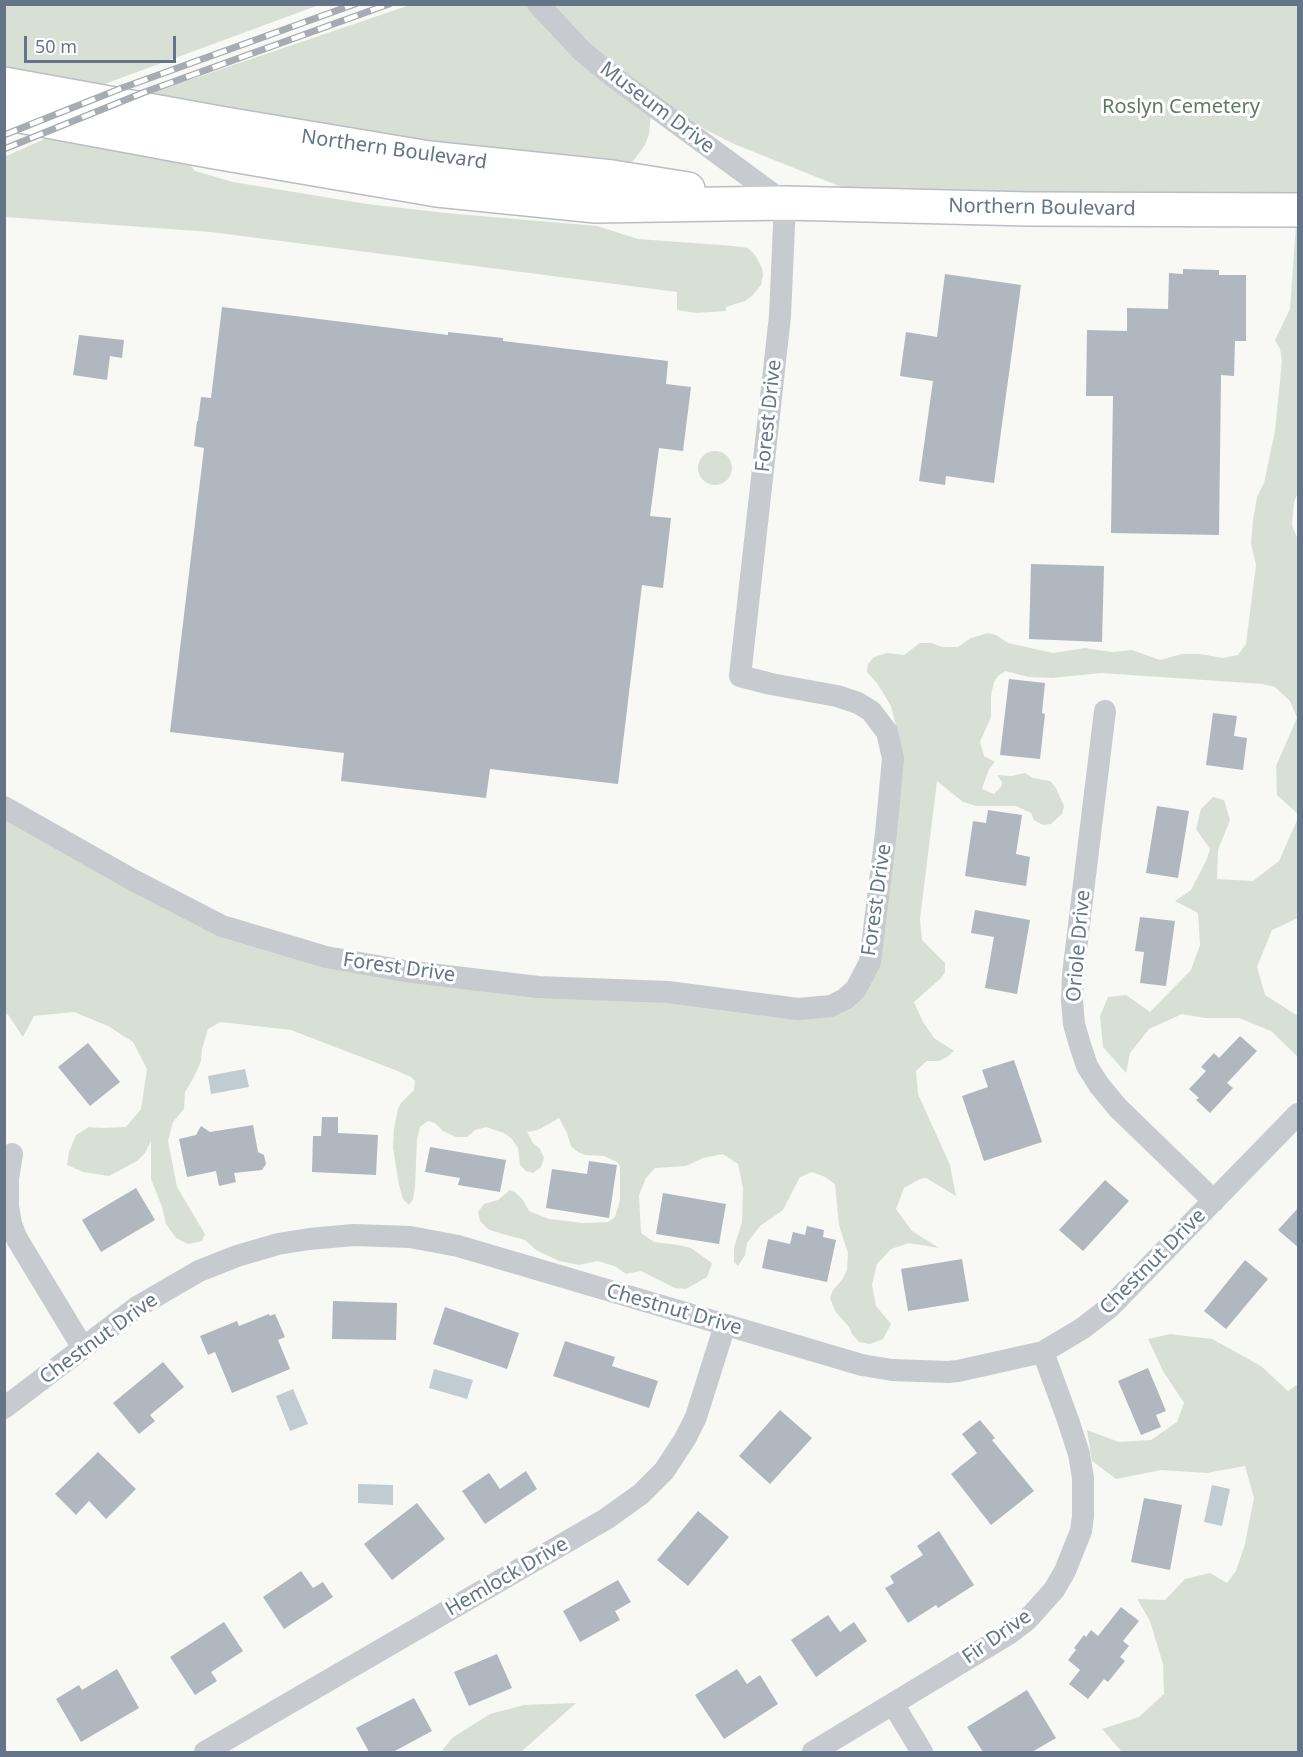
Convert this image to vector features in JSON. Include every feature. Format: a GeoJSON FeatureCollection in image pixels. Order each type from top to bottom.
{"type":"FeatureCollection","features":[{"type":"Feature","properties":{"kind":"main road","name":"Northern Boulevard"},"geometry":{"type":"LineString","coordinates":[[4,84],[429,158],[612,177],[785,203]]}},
{"type":"Feature","properties":{"kind":"main road","name":"Northern Boulevard"},"geometry":{"type":"LineString","coordinates":[[4,112],[215,152],[437,190],[596,206],[785,203],[1029,209],[1299,210]]}},
{"type":"Feature","properties":{"kind":"street","name":"Museum Drive"},"geometry":{"type":"LineString","coordinates":[[538,4],[574,44],[611,75],[785,203]]}},
{"type":"Feature","properties":{"kind":"street","name":"Forest Drive"},"geometry":{"type":"LineString","coordinates":[[4,807],[133,880],[222,926],[326,957],[405,971],[538,987],[668,992],[798,1009],[825,1007],[845,999],[856,989],[870,962],[893,758],[887,732],[871,711],[858,703],[837,696],[740,676],[780,316],[785,203]]}},
{"type":"Feature","properties":{"kind":"street","name":"Oriole Drive"},"geometry":{"type":"LineString","coordinates":[[1105,711],[1073,974],[1074,1024],[1087,1066],[1099,1085],[1118,1108],[1214,1201]]}},
{"type":"Feature","properties":{"kind":"street","name":"Chestnut Drive"},"geometry":{"type":"LineString","coordinates":[[4,1408],[137,1307],[199,1271],[237,1256],[278,1244],[354,1235],[410,1237],[458,1246],[862,1365],[892,1370],[948,1372],[1043,1352],[1083,1328],[1110,1307],[1299,1114]]}},
{"type":"Feature","properties":{"kind":"street"},"geometry":{"type":"LineString","coordinates":[[12,1154],[8,1179],[11,1224],[17,1239],[83,1348]]}},
{"type":"Feature","properties":{"kind":"street","name":"Hemlock Drive"},"geometry":{"type":"LineString","coordinates":[[204,1752],[606,1519],[641,1494],[664,1471],[688,1432],[705,1393],[725,1325]]}},
{"type":"Feature","properties":{"kind":"street","name":"Fir Drive"},"geometry":{"type":"LineString","coordinates":[[813,1752],[1010,1633],[1027,1620],[1054,1590],[1076,1545],[1083,1516],[1083,1478],[1079,1454],[1043,1352]]}},
{"type":"Feature","properties":{"kind":"street"},"geometry":{"type":"LineString","coordinates":[[894,1704],[922,1752]]}},
{"type":"Feature","properties":{"kind":"green space"},"geometry":{"type":"Polygon","coordinates":[[[4,5],[319,5],[72,96],[5,84],[4,5]]]}},
{"type":"Feature","properties":{"kind":"green space","name":"Roslyn Cemetery"},"geometry":{"type":"Polygon","coordinates":[[[410,5],[1298,5],[1298,492],[1294,502],[1292,525],[1298,540],[1298,814],[1277,795],[1276,766],[1297,718],[1290,701],[1275,687],[1263,684],[1101,673],[1052,678],[1029,677],[1005,671],[998,676],[991,695],[991,717],[980,742],[984,756],[995,762],[989,769],[982,789],[994,794],[1001,787],[1002,782],[997,775],[1011,776],[1025,773],[1033,778],[1050,781],[1056,788],[1064,806],[1062,814],[1051,824],[1043,825],[1034,820],[1031,813],[1016,806],[976,806],[963,802],[937,781],[920,919],[922,940],[945,963],[945,972],[914,1002],[923,1022],[934,1038],[954,1051],[939,1061],[927,1061],[916,1071],[918,1094],[950,1165],[956,1196],[926,1178],[904,1188],[896,1209],[912,1231],[939,1248],[909,1243],[891,1249],[877,1264],[872,1285],[876,1306],[891,1324],[883,1339],[870,1344],[859,1342],[852,1334],[835,1311],[830,1298],[847,1270],[848,1253],[839,1225],[835,1184],[825,1177],[812,1172],[800,1177],[783,1210],[760,1226],[747,1243],[745,1255],[738,1266],[734,1262],[734,1248],[742,1222],[743,1188],[738,1164],[723,1154],[703,1158],[686,1166],[655,1168],[646,1178],[639,1195],[641,1233],[654,1242],[691,1248],[712,1263],[707,1277],[686,1289],[675,1288],[641,1271],[626,1274],[615,1266],[597,1261],[579,1265],[559,1261],[536,1250],[525,1240],[489,1230],[480,1221],[478,1212],[484,1204],[498,1200],[510,1190],[523,1200],[529,1211],[549,1219],[583,1223],[608,1222],[615,1217],[620,1200],[620,1166],[617,1162],[604,1156],[585,1155],[578,1152],[571,1146],[559,1118],[538,1130],[527,1132],[544,1158],[541,1167],[533,1173],[526,1171],[520,1165],[518,1148],[504,1133],[486,1127],[475,1130],[467,1137],[456,1137],[428,1121],[420,1127],[417,1139],[415,1187],[413,1199],[409,1205],[403,1199],[399,1185],[393,1148],[398,1109],[414,1090],[415,1081],[395,1070],[291,1030],[220,1022],[208,1029],[201,1061],[185,1092],[184,1109],[173,1122],[168,1141],[177,1187],[205,1234],[202,1241],[188,1244],[176,1238],[166,1224],[151,1179],[151,1141],[145,1153],[137,1161],[109,1176],[83,1172],[67,1165],[69,1152],[76,1135],[89,1127],[126,1127],[141,1109],[147,1069],[133,1042],[108,1026],[74,1012],[34,1016],[23,1037],[5,1012],[5,807],[133,880],[326,957],[798,1009],[856,989],[897,730],[891,706],[877,683],[867,672],[868,664],[874,657],[887,653],[904,655],[920,643],[958,647],[971,638],[988,633],[1008,643],[1053,653],[1085,648],[1112,652],[1132,650],[1160,660],[1182,654],[1223,658],[1238,655],[1246,644],[1256,565],[1251,544],[1253,520],[1275,431],[1282,361],[1280,349],[1275,340],[1290,309],[1297,211],[884,204],[734,144],[652,103],[649,134],[645,145],[634,160],[612,176],[123,105],[151,93],[410,5]]]}},
{"type":"Feature","properties":{"kind":"green space"},"geometry":{"type":"Polygon","coordinates":[[[74,126],[173,144],[195,171],[233,182],[367,204],[597,226],[638,239],[748,248],[762,268],[761,285],[752,296],[745,301],[726,307],[726,311],[696,313],[677,310],[677,292],[211,232],[5,217],[4,157],[74,126]]]}},
{"type":"Feature","properties":{"kind":"green space"},"geometry":{"type":"Polygon","coordinates":[[[715,451],[727,456],[732,468],[727,480],[715,485],[703,480],[698,468],[703,456],[715,451]]]}},
{"type":"Feature","properties":{"kind":"green space"},"geometry":{"type":"Polygon","coordinates":[[[1213,797],[1224,800],[1230,820],[1218,850],[1217,879],[1253,881],[1279,861],[1298,818],[1298,918],[1272,930],[1257,967],[1265,995],[1298,1016],[1298,1057],[1271,1031],[1239,1018],[1205,1018],[1182,1014],[1149,1029],[1130,1053],[1126,1073],[1103,1047],[1100,1016],[1108,997],[1126,995],[1150,1012],[1191,970],[1200,945],[1198,913],[1175,901],[1191,890],[1206,861],[1210,849],[1196,829],[1201,809],[1213,797]]]}},
{"type":"Feature","properties":{"kind":"green space"},"geometry":{"type":"Polygon","coordinates":[[[1170,1334],[1212,1339],[1261,1366],[1288,1391],[1298,1384],[1298,1752],[1122,1752],[1102,1729],[1139,1717],[1164,1694],[1163,1664],[1150,1621],[1137,1599],[1165,1600],[1185,1579],[1210,1573],[1227,1583],[1236,1571],[1245,1544],[1254,1498],[1245,1466],[1207,1473],[1161,1470],[1116,1479],[1092,1461],[1087,1430],[1119,1442],[1151,1440],[1177,1422],[1184,1403],[1163,1371],[1148,1339],[1170,1334]]]}},
{"type":"Feature","properties":{"kind":"green space"},"geometry":{"type":"Polygon","coordinates":[[[576,1703],[521,1752],[441,1752],[452,1738],[490,1714],[524,1705],[576,1703]]]}},
{"type":"Feature","properties":{"kind":"shaded area"},"geometry":{"type":"Polygon","coordinates":[[[245,1069],[249,1087],[211,1094],[208,1076],[245,1069]]]}},
{"type":"Feature","properties":{"kind":"shaded area"},"geometry":{"type":"Polygon","coordinates":[[[434,1369],[473,1380],[467,1399],[429,1388],[434,1369]]]}},
{"type":"Feature","properties":{"kind":"shaded area"},"geometry":{"type":"Polygon","coordinates":[[[293,1389],[308,1424],[290,1431],[276,1396],[293,1389]]]}},
{"type":"Feature","properties":{"kind":"shaded area"},"geometry":{"type":"Polygon","coordinates":[[[358,1484],[393,1485],[393,1505],[358,1503],[358,1484]]]}},
{"type":"Feature","properties":{"kind":"shaded area"},"geometry":{"type":"Polygon","coordinates":[[[1212,1485],[1230,1489],[1222,1526],[1204,1522],[1212,1485]]]}},
{"type":"Feature","properties":{"kind":"building"},"geometry":{"type":"Polygon","coordinates":[[[1183,269],[1219,270],[1219,275],[1246,275],[1246,341],[1235,341],[1234,376],[1221,375],[1219,535],[1111,533],[1113,396],[1086,396],[1087,330],[1127,331],[1127,308],[1168,309],[1169,273],[1183,274],[1183,269]]]}},
{"type":"Feature","properties":{"kind":"building"},"geometry":{"type":"Polygon","coordinates":[[[945,274],[1021,285],[994,483],[946,476],[945,485],[919,481],[933,381],[900,376],[906,332],[937,337],[945,274]]]}},
{"type":"Feature","properties":{"kind":"building"},"geometry":{"type":"Polygon","coordinates":[[[222,307],[448,335],[448,332],[503,338],[503,341],[668,361],[666,384],[691,387],[683,451],[659,448],[650,516],[671,518],[663,588],[642,585],[618,784],[490,769],[486,798],[341,781],[344,753],[170,732],[204,448],[194,446],[197,421],[201,397],[211,398],[222,307]]]}},
{"type":"Feature","properties":{"kind":"building"},"geometry":{"type":"Polygon","coordinates":[[[79,335],[124,340],[122,358],[110,356],[107,380],[73,375],[79,335]]]}},
{"type":"Feature","properties":{"kind":"building"},"geometry":{"type":"Polygon","coordinates":[[[1031,564],[1104,566],[1102,642],[1029,639],[1031,564]]]}},
{"type":"Feature","properties":{"kind":"building"},"geometry":{"type":"Polygon","coordinates":[[[1009,679],[1045,683],[1042,713],[1045,714],[1040,759],[1000,755],[1009,679]]]}},
{"type":"Feature","properties":{"kind":"building"},"geometry":{"type":"Polygon","coordinates":[[[1213,713],[1237,716],[1234,736],[1247,738],[1243,770],[1206,765],[1213,713]]]}},
{"type":"Feature","properties":{"kind":"building"},"geometry":{"type":"Polygon","coordinates":[[[1157,806],[1189,811],[1178,878],[1146,873],[1157,806]]]}},
{"type":"Feature","properties":{"kind":"building"},"geometry":{"type":"Polygon","coordinates":[[[988,810],[1022,815],[1016,854],[1030,857],[1026,886],[965,876],[973,821],[986,823],[988,810]]]}},
{"type":"Feature","properties":{"kind":"building"},"geometry":{"type":"Polygon","coordinates":[[[975,910],[1030,920],[1017,994],[985,988],[994,937],[971,933],[975,910]]]}},
{"type":"Feature","properties":{"kind":"building"},"geometry":{"type":"Polygon","coordinates":[[[1140,917],[1175,921],[1166,986],[1140,983],[1144,952],[1135,951],[1140,917]]]}},
{"type":"Feature","properties":{"kind":"building"},"geometry":{"type":"Polygon","coordinates":[[[1240,1036],[1257,1051],[1227,1083],[1233,1088],[1210,1113],[1196,1100],[1199,1098],[1189,1089],[1206,1071],[1201,1067],[1214,1053],[1219,1058],[1240,1036]]]}},
{"type":"Feature","properties":{"kind":"building"},"geometry":{"type":"Polygon","coordinates":[[[88,1043],[120,1082],[90,1106],[58,1067],[88,1043]]]}},
{"type":"Feature","properties":{"kind":"building"},"geometry":{"type":"Polygon","coordinates":[[[1014,1060],[1042,1142],[984,1161],[962,1096],[988,1087],[982,1070],[1014,1060]]]}},
{"type":"Feature","properties":{"kind":"building"},"geometry":{"type":"Polygon","coordinates":[[[322,1117],[338,1117],[338,1133],[378,1135],[376,1175],[312,1172],[313,1136],[321,1136],[322,1117]]]}},
{"type":"Feature","properties":{"kind":"building"},"geometry":{"type":"Polygon","coordinates":[[[253,1125],[258,1152],[264,1155],[266,1164],[262,1170],[234,1173],[236,1182],[219,1186],[216,1171],[187,1177],[179,1139],[196,1135],[201,1126],[210,1132],[253,1125]]]}},
{"type":"Feature","properties":{"kind":"building"},"geometry":{"type":"Polygon","coordinates":[[[430,1147],[506,1160],[500,1192],[458,1185],[460,1178],[425,1172],[430,1147]]]}},
{"type":"Feature","properties":{"kind":"building"},"geometry":{"type":"Polygon","coordinates":[[[589,1161],[617,1165],[609,1218],[546,1208],[552,1169],[587,1174],[589,1161]]]}},
{"type":"Feature","properties":{"kind":"building"},"geometry":{"type":"Polygon","coordinates":[[[1105,1180],[1129,1201],[1083,1251],[1059,1230],[1105,1180]]]}},
{"type":"Feature","properties":{"kind":"building"},"geometry":{"type":"Polygon","coordinates":[[[136,1188],[155,1220],[101,1252],[82,1220],[136,1188]]]}},
{"type":"Feature","properties":{"kind":"building"},"geometry":{"type":"Polygon","coordinates":[[[663,1193],[726,1204],[719,1244],[656,1234],[663,1193]]]}},
{"type":"Feature","properties":{"kind":"building"},"geometry":{"type":"Polygon","coordinates":[[[1299,1207],[1299,1248],[1278,1230],[1299,1207]]]}},
{"type":"Feature","properties":{"kind":"building"},"geometry":{"type":"Polygon","coordinates":[[[807,1226],[824,1230],[823,1237],[836,1240],[827,1282],[762,1268],[768,1239],[790,1244],[793,1232],[805,1235],[807,1226]]]}},
{"type":"Feature","properties":{"kind":"building"},"geometry":{"type":"Polygon","coordinates":[[[962,1259],[969,1301],[908,1311],[901,1269],[962,1259]]]}},
{"type":"Feature","properties":{"kind":"building"},"geometry":{"type":"Polygon","coordinates":[[[1245,1260],[1268,1279],[1226,1329],[1204,1311],[1245,1260]]]}},
{"type":"Feature","properties":{"kind":"building"},"geometry":{"type":"Polygon","coordinates":[[[333,1301],[397,1303],[396,1340],[332,1339],[333,1301]]]}},
{"type":"Feature","properties":{"kind":"building"},"geometry":{"type":"Polygon","coordinates":[[[445,1307],[519,1333],[507,1369],[433,1344],[445,1307]]]}},
{"type":"Feature","properties":{"kind":"building"},"geometry":{"type":"Polygon","coordinates":[[[269,1314],[270,1316],[275,1314],[285,1337],[278,1340],[290,1369],[232,1393],[215,1352],[208,1355],[200,1336],[237,1321],[239,1326],[269,1314]]]}},
{"type":"Feature","properties":{"kind":"building"},"geometry":{"type":"Polygon","coordinates":[[[565,1341],[615,1357],[612,1366],[658,1381],[649,1408],[553,1376],[565,1341]]]}},
{"type":"Feature","properties":{"kind":"building"},"geometry":{"type":"Polygon","coordinates":[[[163,1362],[184,1387],[150,1415],[155,1421],[139,1434],[113,1403],[163,1362]]]}},
{"type":"Feature","properties":{"kind":"building"},"geometry":{"type":"Polygon","coordinates":[[[1148,1368],[1166,1411],[1156,1415],[1161,1427],[1141,1435],[1118,1381],[1148,1368]]]}},
{"type":"Feature","properties":{"kind":"building"},"geometry":{"type":"Polygon","coordinates":[[[780,1410],[812,1438],[770,1484],[739,1456],[780,1410]]]}},
{"type":"Feature","properties":{"kind":"building"},"geometry":{"type":"Polygon","coordinates":[[[980,1420],[995,1438],[992,1440],[1034,1491],[991,1525],[951,1474],[977,1453],[962,1434],[980,1420]]]}},
{"type":"Feature","properties":{"kind":"building"},"geometry":{"type":"Polygon","coordinates":[[[98,1452],[136,1489],[106,1519],[89,1501],[76,1515],[55,1494],[98,1452]]]}},
{"type":"Feature","properties":{"kind":"building"},"geometry":{"type":"Polygon","coordinates":[[[526,1471],[537,1489],[485,1524],[462,1491],[489,1473],[500,1489],[526,1471]]]}},
{"type":"Feature","properties":{"kind":"building"},"geometry":{"type":"Polygon","coordinates":[[[1144,1498],[1182,1505],[1170,1570],[1131,1562],[1144,1498]]]}},
{"type":"Feature","properties":{"kind":"building"},"geometry":{"type":"Polygon","coordinates":[[[417,1503],[445,1539],[392,1580],[364,1544],[417,1503]]]}},
{"type":"Feature","properties":{"kind":"building"},"geometry":{"type":"Polygon","coordinates":[[[698,1511],[729,1537],[688,1586],[657,1560],[698,1511]]]}},
{"type":"Feature","properties":{"kind":"building"},"geometry":{"type":"Polygon","coordinates":[[[939,1531],[974,1585],[938,1608],[936,1605],[908,1623],[885,1588],[894,1583],[890,1576],[923,1555],[917,1546],[939,1531]]]}},
{"type":"Feature","properties":{"kind":"building"},"geometry":{"type":"Polygon","coordinates":[[[301,1571],[313,1588],[323,1582],[333,1597],[284,1629],[263,1597],[301,1571]]]}},
{"type":"Feature","properties":{"kind":"building"},"geometry":{"type":"Polygon","coordinates":[[[618,1580],[631,1602],[615,1611],[620,1620],[580,1642],[563,1611],[618,1580]]]}},
{"type":"Feature","properties":{"kind":"building"},"geometry":{"type":"Polygon","coordinates":[[[1121,1607],[1139,1621],[1123,1641],[1129,1646],[1120,1657],[1125,1661],[1108,1682],[1104,1679],[1088,1699],[1069,1684],[1080,1670],[1068,1660],[1084,1635],[1086,1637],[1091,1630],[1098,1636],[1121,1607]]]}},
{"type":"Feature","properties":{"kind":"building"},"geometry":{"type":"Polygon","coordinates":[[[828,1615],[840,1632],[854,1622],[867,1641],[816,1677],[791,1640],[828,1615]]]}},
{"type":"Feature","properties":{"kind":"building"},"geometry":{"type":"Polygon","coordinates":[[[224,1622],[243,1651],[211,1672],[217,1681],[195,1695],[170,1657],[224,1622]]]}},
{"type":"Feature","properties":{"kind":"building"},"geometry":{"type":"Polygon","coordinates":[[[497,1654],[512,1688],[469,1706],[454,1672],[497,1654]]]}},
{"type":"Feature","properties":{"kind":"building"},"geometry":{"type":"Polygon","coordinates":[[[117,1669],[139,1708],[81,1742],[56,1699],[79,1685],[82,1690],[117,1669]]]}},
{"type":"Feature","properties":{"kind":"building"},"geometry":{"type":"Polygon","coordinates":[[[737,1669],[747,1684],[760,1675],[778,1704],[724,1739],[695,1695],[737,1669]]]}},
{"type":"Feature","properties":{"kind":"building"},"geometry":{"type":"Polygon","coordinates":[[[1027,1690],[1056,1738],[1032,1752],[983,1752],[967,1727],[1027,1690]]]}},
{"type":"Feature","properties":{"kind":"building"},"geometry":{"type":"Polygon","coordinates":[[[414,1698],[432,1731],[393,1752],[369,1752],[356,1728],[414,1698]]]}},
{"type":"Feature","properties":{"kind":"railway"},"geometry":{"type":"LineString","coordinates":[[4,135],[122,88],[355,4]]}},
{"type":"Feature","properties":{"kind":"railway"},"geometry":{"type":"LineString","coordinates":[[4,149],[145,92],[389,4]]}}]}
